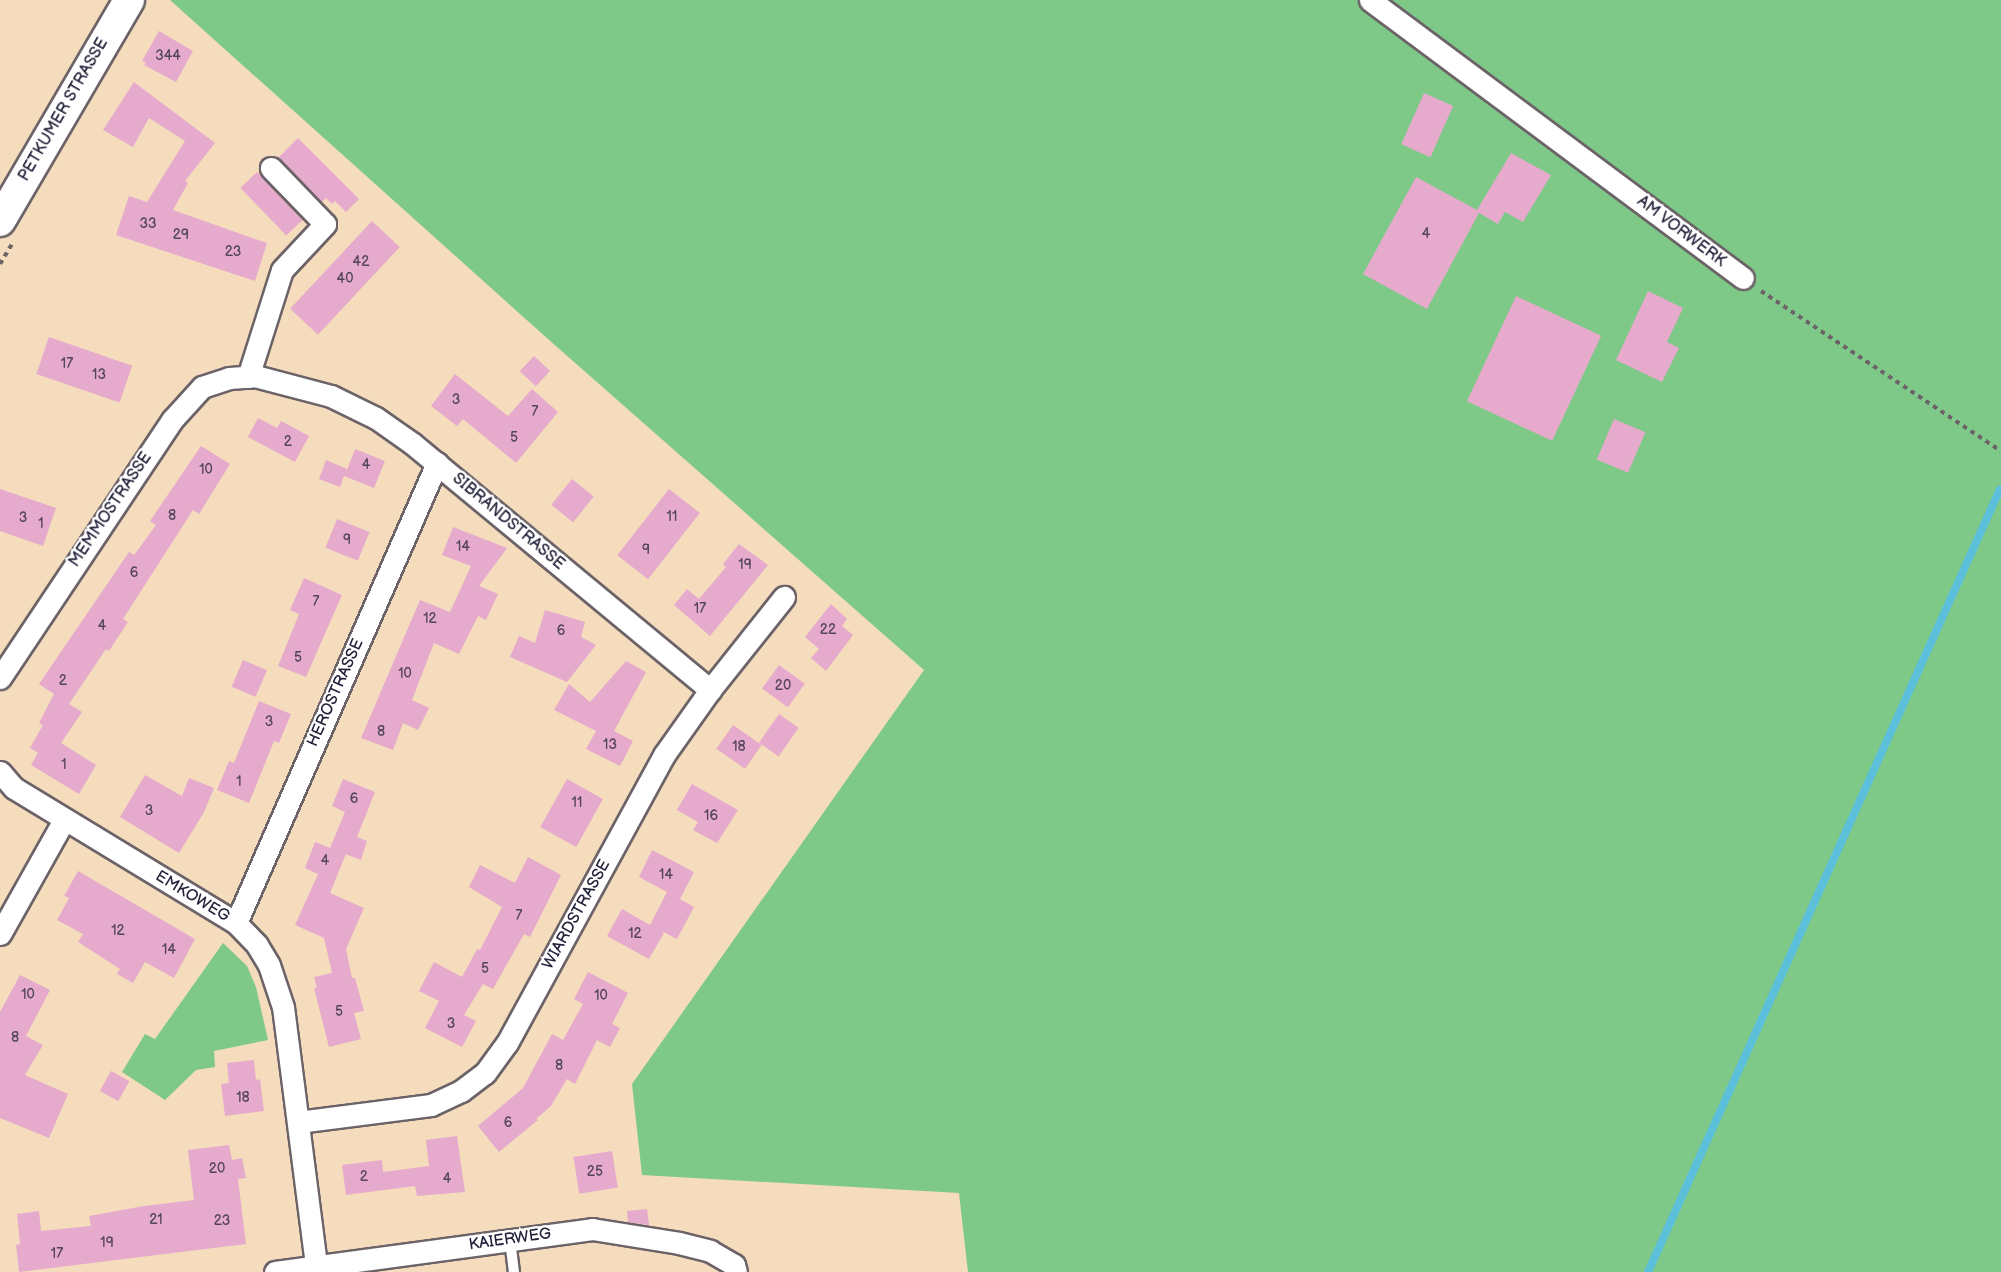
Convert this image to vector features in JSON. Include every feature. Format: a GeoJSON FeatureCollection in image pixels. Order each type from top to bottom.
{"type":"FeatureCollection","features":[{"type":"Feature","properties":{"kind":"main road","name":"PETKUMER STRASSE"},"geometry":{"type":"LineString","coordinates":[[0,221],[129,0]]}},
{"type":"Feature","properties":{"kind":"street","name":"AM VORWERK"},"geometry":{"type":"LineString","coordinates":[[1370,0],[1743,278]]}},
{"type":"Feature","properties":{"kind":"street"},"geometry":{"type":"LineString","coordinates":[[248,377],[282,270],[325,224],[271,168]]}},
{"type":"Feature","properties":{"kind":"street","name":"MEMMOSTRASSE"},"geometry":{"type":"LineString","coordinates":[[0,678],[172,420],[202,387],[229,378],[248,377],[289,385]]}},
{"type":"Feature","properties":{"kind":"street","name":"SIBRANDSTRASSE"},"geometry":{"type":"LineString","coordinates":[[289,385],[331,396],[376,418],[437,463],[710,690]]}},
{"type":"Feature","properties":{"kind":"street","name":"HEROSTRASSE"},"geometry":{"type":"LineString","coordinates":[[236,923],[437,463]]}},
{"type":"Feature","properties":{"kind":"street","name":"WIARDSTRASSE"},"geometry":{"type":"LineString","coordinates":[[298,1122],[431,1105],[461,1091],[485,1073],[507,1043],[664,755],[710,690],[784,597]]}},
{"type":"Feature","properties":{"kind":"street","name":"EMKOWEG"},"geometry":{"type":"LineString","coordinates":[[0,772],[14,788],[64,820],[236,923],[257,945],[269,965],[283,1007],[316,1266]]}},
{"type":"Feature","properties":{"kind":"street"},"geometry":{"type":"LineString","coordinates":[[0,934],[64,820]]}},
{"type":"Feature","properties":{"kind":"street","name":"KAIERWEG"},"geometry":{"type":"LineString","coordinates":[[275,1272],[592,1229],[679,1243],[710,1251],[734,1265],[736,1272]]}},
{"type":"Feature","properties":{"kind":"lane"},"geometry":{"type":"LineString","coordinates":[[510,1240],[514,1272]]}},
{"type":"Feature","properties":{"kind":"path","name":"AM VORWERK"},"geometry":{"type":"LineString","coordinates":[[1743,278],[2001,451]]}},
{"type":"Feature","properties":{"kind":"green space"},"geometry":{"type":"Polygon","coordinates":[[[170,0],[2001,0],[2001,1272],[968,1272],[959,1193],[642,1175],[632,1084],[924,670],[548,339],[170,0]]]}},
{"type":"Feature","properties":{"kind":"green space"},"geometry":{"type":"Polygon","coordinates":[[[223,943],[247,966],[256,987],[268,1040],[214,1051],[215,1067],[196,1070],[165,1100],[122,1072],[145,1034],[155,1039],[223,943]]]}},
{"type":"Feature","properties":{"kind":"building"},"geometry":{"type":"Polygon","coordinates":[[[159,31],[193,51],[176,82],[144,65],[146,63],[142,61],[159,31]]]}},
{"type":"Feature","properties":{"kind":"building"},"geometry":{"type":"Polygon","coordinates":[[[134,82],[215,143],[185,181],[188,183],[173,210],[267,243],[255,281],[116,235],[129,196],[147,202],[185,141],[149,118],[133,147],[103,130],[134,82]]]}},
{"type":"Feature","properties":{"kind":"building"},"geometry":{"type":"Polygon","coordinates":[[[1424,93],[1453,106],[1430,157],[1401,144],[1424,93]]]}},
{"type":"Feature","properties":{"kind":"building"},"geometry":{"type":"Polygon","coordinates":[[[298,138],[359,199],[346,212],[335,201],[332,204],[326,198],[322,202],[278,158],[298,138]]]}},
{"type":"Feature","properties":{"kind":"building"},"geometry":{"type":"Polygon","coordinates":[[[1511,153],[1551,175],[1523,222],[1505,212],[1498,224],[1479,213],[1427,309],[1363,274],[1416,177],[1477,210],[1511,153]]]}},
{"type":"Feature","properties":{"kind":"building"},"geometry":{"type":"Polygon","coordinates":[[[257,172],[303,219],[286,235],[240,188],[257,172]]]}},
{"type":"Feature","properties":{"kind":"building"},"geometry":{"type":"Polygon","coordinates":[[[372,221],[400,247],[318,335],[290,309],[372,221]]]}},
{"type":"Feature","properties":{"kind":"building"},"geometry":{"type":"Polygon","coordinates":[[[1648,291],[1683,308],[1667,342],[1679,348],[1662,382],[1616,360],[1648,291]]]}},
{"type":"Feature","properties":{"kind":"building"},"geometry":{"type":"Polygon","coordinates":[[[1516,296],[1601,336],[1552,441],[1467,401],[1516,296]]]}},
{"type":"Feature","properties":{"kind":"building"},"geometry":{"type":"Polygon","coordinates":[[[49,337],[132,366],[120,403],[36,374],[49,337]]]}},
{"type":"Feature","properties":{"kind":"building"},"geometry":{"type":"Polygon","coordinates":[[[534,356],[550,371],[536,386],[520,371],[534,356]]]}},
{"type":"Feature","properties":{"kind":"building"},"geometry":{"type":"Polygon","coordinates":[[[455,374],[508,416],[532,389],[558,412],[516,463],[463,419],[457,426],[431,406],[455,374]]]}},
{"type":"Feature","properties":{"kind":"building"},"geometry":{"type":"Polygon","coordinates":[[[258,418],[277,428],[281,421],[309,436],[295,462],[248,437],[258,418]]]}},
{"type":"Feature","properties":{"kind":"building"},"geometry":{"type":"Polygon","coordinates":[[[1614,419],[1645,432],[1628,473],[1597,460],[1614,419]]]}},
{"type":"Feature","properties":{"kind":"building"},"geometry":{"type":"Polygon","coordinates":[[[201,446],[230,464],[199,514],[193,510],[123,619],[128,622],[109,651],[106,649],[69,704],[82,712],[61,743],[96,765],[79,794],[31,765],[38,753],[30,748],[43,725],[39,723],[54,694],[39,684],[129,552],[134,555],[156,525],[150,521],[201,446]]]}},
{"type":"Feature","properties":{"kind":"building"},"geometry":{"type":"Polygon","coordinates":[[[355,449],[385,461],[374,488],[344,476],[340,487],[319,479],[326,460],[347,469],[345,475],[355,449]]]}},
{"type":"Feature","properties":{"kind":"building"},"geometry":{"type":"Polygon","coordinates":[[[572,479],[594,497],[573,522],[551,505],[572,479]]]}},
{"type":"Feature","properties":{"kind":"building"},"geometry":{"type":"Polygon","coordinates":[[[0,489],[56,508],[43,546],[0,531],[0,489]]]}},
{"type":"Feature","properties":{"kind":"building"},"geometry":{"type":"Polygon","coordinates":[[[669,489],[700,513],[648,579],[617,555],[669,489]]]}},
{"type":"Feature","properties":{"kind":"building"},"geometry":{"type":"Polygon","coordinates":[[[337,519],[369,532],[358,561],[325,548],[337,519]]]}},
{"type":"Feature","properties":{"kind":"building"},"geometry":{"type":"Polygon","coordinates":[[[453,527],[507,548],[479,586],[498,594],[486,620],[478,616],[459,654],[434,643],[412,700],[429,708],[418,730],[403,723],[393,750],[361,738],[420,600],[450,612],[471,566],[442,555],[453,527]]]}},
{"type":"Feature","properties":{"kind":"building"},"geometry":{"type":"Polygon","coordinates":[[[739,544],[768,565],[710,636],[674,605],[687,589],[699,599],[726,567],[723,564],[739,544]]]}},
{"type":"Feature","properties":{"kind":"building"},"geometry":{"type":"Polygon","coordinates":[[[304,578],[342,595],[306,677],[278,666],[299,614],[290,610],[304,578]]]}},
{"type":"Feature","properties":{"kind":"building"},"geometry":{"type":"Polygon","coordinates":[[[831,604],[847,619],[842,626],[853,635],[826,671],[811,658],[819,649],[805,637],[831,604]]]}},
{"type":"Feature","properties":{"kind":"building"},"geometry":{"type":"Polygon","coordinates":[[[545,610],[585,622],[581,637],[596,645],[567,682],[510,657],[519,636],[535,643],[545,610]]]}},
{"type":"Feature","properties":{"kind":"building"},"geometry":{"type":"Polygon","coordinates":[[[243,660],[267,670],[256,697],[232,687],[243,660]]]}},
{"type":"Feature","properties":{"kind":"building"},"geometry":{"type":"Polygon","coordinates":[[[626,661],[646,672],[614,731],[633,741],[620,766],[586,749],[596,731],[554,710],[569,684],[590,702],[626,661]]]}},
{"type":"Feature","properties":{"kind":"building"},"geometry":{"type":"Polygon","coordinates":[[[779,665],[805,684],[788,707],[762,688],[779,665]]]}},
{"type":"Feature","properties":{"kind":"building"},"geometry":{"type":"Polygon","coordinates":[[[259,701],[291,714],[279,743],[274,741],[249,803],[217,790],[229,761],[234,763],[259,701]]]}},
{"type":"Feature","properties":{"kind":"building"},"geometry":{"type":"Polygon","coordinates":[[[779,714],[799,728],[779,756],[759,743],[779,714]]]}},
{"type":"Feature","properties":{"kind":"building"},"geometry":{"type":"Polygon","coordinates":[[[733,725],[762,745],[745,769],[716,749],[733,725]]]}},
{"type":"Feature","properties":{"kind":"building"},"geometry":{"type":"Polygon","coordinates":[[[145,775],[182,796],[189,778],[214,788],[204,812],[179,853],[120,817],[145,775]]]}},
{"type":"Feature","properties":{"kind":"building"},"geometry":{"type":"Polygon","coordinates":[[[343,779],[375,792],[357,837],[367,841],[361,860],[330,848],[345,812],[332,806],[343,779]]]}},
{"type":"Feature","properties":{"kind":"building"},"geometry":{"type":"Polygon","coordinates":[[[567,779],[603,799],[576,847],[540,827],[567,779]]]}},
{"type":"Feature","properties":{"kind":"building"},"geometry":{"type":"Polygon","coordinates":[[[692,784],[738,810],[717,843],[693,830],[698,822],[677,810],[692,784]]]}},
{"type":"Feature","properties":{"kind":"building"},"geometry":{"type":"Polygon","coordinates":[[[315,842],[346,854],[330,893],[364,908],[346,949],[352,978],[355,978],[364,1011],[354,1013],[361,1039],[329,1047],[314,988],[317,988],[314,977],[332,973],[324,938],[295,925],[318,874],[305,868],[315,842]]]}},
{"type":"Feature","properties":{"kind":"building"},"geometry":{"type":"Polygon","coordinates":[[[652,850],[694,872],[680,899],[694,907],[677,939],[660,930],[664,933],[649,959],[607,936],[622,909],[650,925],[667,892],[639,877],[652,850]]]}},
{"type":"Feature","properties":{"kind":"building"},"geometry":{"type":"Polygon","coordinates":[[[528,857],[561,875],[530,937],[524,934],[493,989],[483,984],[464,1015],[476,1021],[462,1047],[425,1028],[439,1001],[419,991],[434,962],[462,977],[477,949],[480,950],[502,907],[469,887],[480,865],[515,883],[528,857]]]}},
{"type":"Feature","properties":{"kind":"building"},"geometry":{"type":"Polygon","coordinates":[[[78,871],[195,939],[174,978],[145,962],[133,983],[117,974],[120,969],[78,942],[83,934],[57,920],[69,898],[64,896],[78,871]]]}},
{"type":"Feature","properties":{"kind":"building"},"geometry":{"type":"Polygon","coordinates":[[[588,972],[628,993],[612,1024],[620,1028],[610,1047],[597,1040],[575,1084],[567,1079],[551,1106],[536,1119],[538,1120],[499,1152],[478,1126],[523,1088],[552,1034],[563,1040],[583,1004],[574,999],[588,972]]]}},
{"type":"Feature","properties":{"kind":"building"},"geometry":{"type":"Polygon","coordinates":[[[20,975],[50,990],[26,1036],[43,1045],[25,1075],[68,1094],[49,1138],[0,1118],[0,1012],[20,975]]]}},
{"type":"Feature","properties":{"kind":"building"},"geometry":{"type":"Polygon","coordinates":[[[254,1060],[256,1080],[260,1079],[264,1111],[225,1116],[221,1084],[229,1083],[227,1063],[254,1060]]]}},
{"type":"Feature","properties":{"kind":"building"},"geometry":{"type":"Polygon","coordinates":[[[111,1071],[129,1081],[118,1101],[100,1091],[111,1071]]]}},
{"type":"Feature","properties":{"kind":"building"},"geometry":{"type":"Polygon","coordinates":[[[457,1136],[465,1192],[417,1196],[415,1186],[346,1195],[342,1165],[382,1160],[383,1172],[429,1166],[426,1140],[457,1136]]]}},
{"type":"Feature","properties":{"kind":"building"},"geometry":{"type":"Polygon","coordinates":[[[229,1145],[232,1160],[242,1158],[246,1178],[238,1179],[246,1244],[19,1272],[16,1245],[20,1244],[17,1214],[39,1211],[41,1231],[91,1226],[89,1216],[194,1200],[188,1150],[229,1145]]]}},
{"type":"Feature","properties":{"kind":"building"},"geometry":{"type":"Polygon","coordinates":[[[612,1151],[618,1188],[579,1194],[573,1157],[612,1151]]]}},
{"type":"Feature","properties":{"kind":"building"},"geometry":{"type":"Polygon","coordinates":[[[647,1209],[649,1225],[628,1222],[627,1211],[647,1209]]]}},
{"type":"Feature","properties":{"kind":"waterway"},"geometry":{"type":"LineString","coordinates":[[1648,1272],[2000,489]]}}]}
